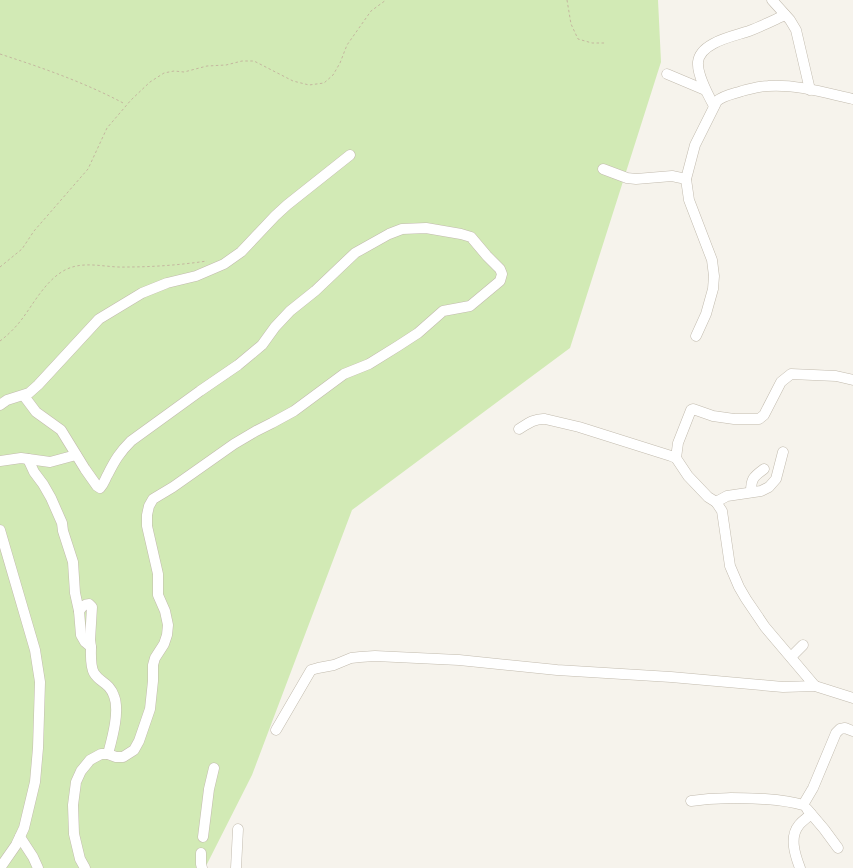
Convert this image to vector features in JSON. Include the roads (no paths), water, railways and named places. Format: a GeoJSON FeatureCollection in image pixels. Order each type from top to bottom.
{"type":"FeatureCollection","features":[{"type":"Feature","properties":{"kind":"street"},"geometry":{"type":"LineString","coordinates":[[772,0],[786,14],[796,30],[810,90]]}},
{"type":"Feature","properties":{"kind":"street"},"geometry":{"type":"LineString","coordinates":[[714,106],[699,70],[698,62],[700,55],[709,46],[718,41],[750,31],[786,14]]}},
{"type":"Feature","properties":{"kind":"street"},"geometry":{"type":"LineString","coordinates":[[667,74],[706,90]]}},
{"type":"Feature","properties":{"kind":"street"},"geometry":{"type":"LineString","coordinates":[[696,336],[706,314],[713,289],[714,276],[712,260],[689,200],[686,179],[695,144],[717,101],[722,97],[756,87],[770,86],[810,90],[853,99]]}},
{"type":"Feature","properties":{"kind":"street"},"geometry":{"type":"LineString","coordinates":[[0,405],[7,400],[29,393],[100,319],[142,292],[167,283],[196,276],[224,264],[241,252],[281,210],[350,155]]}},
{"type":"Feature","properties":{"kind":"street"},"geometry":{"type":"LineString","coordinates":[[603,169],[627,178],[672,176],[686,179]]}},
{"type":"Feature","properties":{"kind":"street"},"geometry":{"type":"LineString","coordinates":[[24,396],[36,412],[61,430],[76,455],[100,488],[103,486],[121,451],[132,441],[238,365],[262,345],[290,311],[356,252],[389,234],[402,229],[426,228],[471,237],[500,269],[502,274],[500,281],[470,306],[443,311],[418,333],[398,346],[368,364],[344,374],[294,411],[234,444],[154,499],[149,506],[147,526],[158,574],[158,595],[165,611],[168,626],[167,635],[164,644],[155,658],[150,709],[134,750],[123,757],[101,754],[90,760],[81,771],[76,782],[73,805],[74,834],[80,859],[85,868]]}},
{"type":"Feature","properties":{"kind":"street"},"geometry":{"type":"LineString","coordinates":[[676,458],[678,443],[693,409],[713,416],[734,420],[759,419],[764,415],[781,382],[791,374],[836,376],[853,380]]}},
{"type":"Feature","properties":{"kind":"street"},"geometry":{"type":"LineString","coordinates":[[519,429],[535,420],[545,419],[635,444],[676,458],[688,476],[708,497],[716,502],[722,511],[730,566],[746,599],[765,627],[815,686]]}},
{"type":"Feature","properties":{"kind":"street"},"geometry":{"type":"LineString","coordinates":[[716,502],[727,496],[761,491],[769,487],[776,479],[783,452]]}},
{"type":"Feature","properties":{"kind":"street"},"geometry":{"type":"LineString","coordinates":[[0,461],[28,458],[50,462],[76,455]]}},
{"type":"Feature","properties":{"kind":"street"},"geometry":{"type":"LineString","coordinates":[[28,458],[34,472],[51,498],[62,523],[72,562],[74,593],[79,611],[81,635],[91,647],[93,672],[108,685],[115,698],[115,720],[108,754]]}},
{"type":"Feature","properties":{"kind":"street"},"geometry":{"type":"LineString","coordinates":[[751,492],[751,481],[764,469]]}},
{"type":"Feature","properties":{"kind":"street"},"geometry":{"type":"LineString","coordinates":[[0,530],[35,650],[40,682],[35,782],[24,828],[0,868]]}},
{"type":"Feature","properties":{"kind":"street"},"geometry":{"type":"LineString","coordinates":[[791,657],[803,645]]}},
{"type":"Feature","properties":{"kind":"street"},"geometry":{"type":"LineString","coordinates":[[276,730],[310,670],[334,665],[351,658],[375,656],[459,660],[557,670],[671,677],[783,687],[815,686],[853,698]]}},
{"type":"Feature","properties":{"kind":"street"},"geometry":{"type":"LineString","coordinates":[[803,805],[813,788],[836,733],[840,729],[845,728],[853,730]]}},
{"type":"Feature","properties":{"kind":"street"},"geometry":{"type":"LineString","coordinates":[[203,837],[209,789],[214,768]]}},
{"type":"Feature","properties":{"kind":"street"},"geometry":{"type":"LineString","coordinates":[[691,801],[711,797],[792,801],[803,805],[838,848]]}},
{"type":"Feature","properties":{"kind":"street"},"geometry":{"type":"LineString","coordinates":[[800,868],[796,859],[794,833],[798,826],[811,814]]}},
{"type":"Feature","properties":{"kind":"street"},"geometry":{"type":"LineString","coordinates":[[236,868],[238,829]]}},
{"type":"Feature","properties":{"kind":"street"},"geometry":{"type":"LineString","coordinates":[[20,837],[38,868]]}},
{"type":"Feature","properties":{"kind":"street"},"geometry":{"type":"LineString","coordinates":[[202,853],[202,868]]}}]}
